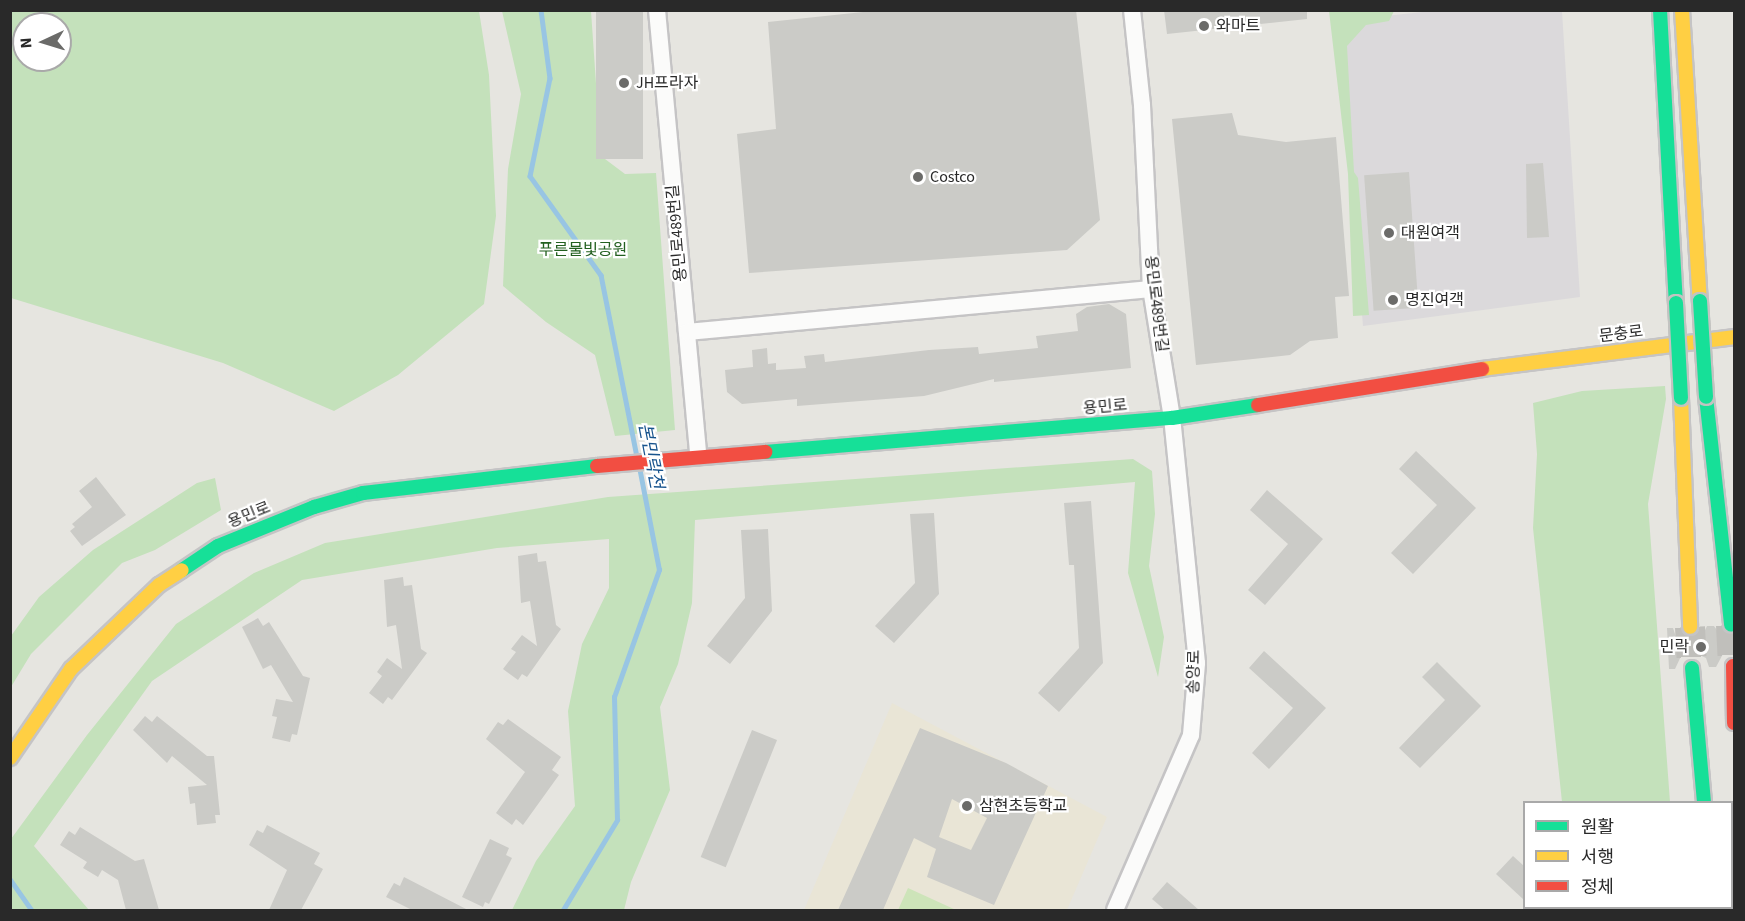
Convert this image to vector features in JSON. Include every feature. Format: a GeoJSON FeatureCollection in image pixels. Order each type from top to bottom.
{"type":"FeatureCollection","features":[{"type":"Feature","properties":{"kind":"main road"},"geometry":{"type":"LineString","coordinates":[[1647,10],[1669,170]]}},
{"type":"Feature","properties":{"kind":"main road"},"geometry":{"type":"LineString","coordinates":[[1660,10],[1681,398],[1689,627]]}},
{"type":"Feature","properties":{"kind":"main road"},"geometry":{"type":"LineString","coordinates":[[1682,10],[1706,397],[1731,625]]}},
{"type":"Feature","properties":{"kind":"main road","name":"문충로"},"geometry":{"type":"LineString","coordinates":[[1511,364],[1734,337]]}},
{"type":"Feature","properties":{"kind":"main road","name":"용민로"},"geometry":{"type":"LineString","coordinates":[[10,758],[71,669],[159,585],[218,546],[314,507],[363,493],[587,466],[1172,418],[1511,364]]}},
{"type":"Feature","properties":{"kind":"main road"},"geometry":{"type":"LineString","coordinates":[[1733,666],[1734,723]]}},
{"type":"Feature","properties":{"kind":"main road"},"geometry":{"type":"LineString","coordinates":[[1692,668],[1704,801]]}},
{"type":"Feature","properties":{"kind":"street","name":"용민로489번길"},"geometry":{"type":"LineString","coordinates":[[657,10],[698,456]]}},
{"type":"Feature","properties":{"kind":"street","name":"용민로489번길"},"geometry":{"type":"LineString","coordinates":[[1132,10],[1142,105],[1151,289],[1172,418]]}},
{"type":"Feature","properties":{"kind":"street"},"geometry":{"type":"LineString","coordinates":[[687,332],[1151,289]]}},
{"type":"Feature","properties":{"kind":"street","name":"송양로"},"geometry":{"type":"LineString","coordinates":[[1115,910],[1191,735],[1197,663],[1172,418]]}},
{"type":"Feature","properties":{"kind":"shaded area"},"geometry":{"type":"Polygon","coordinates":[[[1441,10],[1562,11],[1580,297],[1363,326],[1339,21],[1441,10]]]}},
{"type":"Feature","properties":{"kind":"shaded area","name":"삼현초등학교"},"geometry":{"type":"Polygon","coordinates":[[[892,703],[1107,817],[1067,910],[804,910],[892,703]]]}},
{"type":"Feature","properties":{"kind":"green space"},"geometry":{"type":"Polygon","coordinates":[[[10,11],[479,11],[489,75],[496,216],[484,304],[398,375],[334,411],[223,363],[11,298],[10,11]]]}},
{"type":"Feature","properties":{"kind":"green space","name":"푸른물빛공원"},"geometry":{"type":"Polygon","coordinates":[[[502,11],[591,11],[601,156],[625,174],[656,173],[675,430],[615,436],[595,355],[546,322],[503,286],[508,169],[521,94],[502,11]]]}},
{"type":"Feature","properties":{"kind":"green space"},"geometry":{"type":"Polygon","coordinates":[[[1329,11],[1394,11],[1389,21],[1366,25],[1347,46],[1354,172],[1358,178],[1369,315],[1353,316],[1348,174],[1329,11]]]}},
{"type":"Feature","properties":{"kind":"green space"},"geometry":{"type":"Polygon","coordinates":[[[1665,386],[1666,399],[1648,504],[1670,801],[1562,801],[1533,528],[1537,454],[1533,403],[1582,391],[1665,386]]]}},
{"type":"Feature","properties":{"kind":"green space"},"geometry":{"type":"Polygon","coordinates":[[[1133,459],[1152,471],[1155,514],[1149,566],[1164,637],[1158,677],[1128,573],[1135,482],[695,520],[692,603],[678,664],[660,707],[670,790],[631,882],[624,910],[512,910],[536,861],[575,806],[568,711],[582,644],[609,588],[609,539],[497,548],[302,580],[152,681],[34,846],[89,910],[11,910],[11,839],[87,735],[176,624],[254,573],[325,543],[608,497],[1133,459]]]}},
{"type":"Feature","properties":{"kind":"green space"},"geometry":{"type":"Polygon","coordinates":[[[215,478],[221,510],[155,550],[122,563],[31,654],[11,687],[11,636],[39,597],[93,550],[197,483],[215,478]]]}},
{"type":"Feature","properties":{"kind":"green space"},"geometry":{"type":"Polygon","coordinates":[[[908,888],[956,910],[898,910],[908,888]]]}},
{"type":"Feature","properties":{"kind":"green space"},"geometry":{"type":"Polygon","coordinates":[[[1583,909],[1695,909],[1695,910],[1583,909]]]}},
{"type":"Feature","properties":{"kind":"building","name":"JH프라자"},"geometry":{"type":"Polygon","coordinates":[[[596,10],[643,10],[643,159],[596,159],[596,10]]]}},
{"type":"Feature","properties":{"kind":"building","name":"Costco"},"geometry":{"type":"Polygon","coordinates":[[[882,10],[1076,10],[1100,220],[1067,250],[749,273],[737,134],[776,129],[768,22],[882,10]]]}},
{"type":"Feature","properties":{"kind":"building","name":"와마트"},"geometry":{"type":"Polygon","coordinates":[[[1164,10],[1307,10],[1307,19],[1167,34],[1164,10]]]}},
{"type":"Feature","properties":{"kind":"building"},"geometry":{"type":"Polygon","coordinates":[[[1232,113],[1238,135],[1286,142],[1336,137],[1349,296],[1335,297],[1338,338],[1310,341],[1290,355],[1196,365],[1172,119],[1232,113]]]}},
{"type":"Feature","properties":{"kind":"building"},"geometry":{"type":"Polygon","coordinates":[[[1543,163],[1549,237],[1527,238],[1526,164],[1543,163]]]}},
{"type":"Feature","properties":{"kind":"building"},"geometry":{"type":"Polygon","coordinates":[[[1409,172],[1418,308],[1374,311],[1364,175],[1409,172]]]}},
{"type":"Feature","properties":{"kind":"building"},"geometry":{"type":"Polygon","coordinates":[[[1109,304],[1126,314],[1131,368],[994,382],[994,379],[924,396],[797,406],[797,399],[742,404],[727,392],[725,370],[753,367],[752,350],[767,348],[768,364],[776,363],[776,370],[806,368],[804,356],[824,354],[825,362],[929,350],[978,347],[979,354],[1038,348],[1036,336],[1078,331],[1076,314],[1087,307],[1109,304]]]}},
{"type":"Feature","properties":{"kind":"building"},"geometry":{"type":"Polygon","coordinates":[[[1416,451],[1476,508],[1413,574],[1391,553],[1437,505],[1399,469],[1416,451]]]}},
{"type":"Feature","properties":{"kind":"building"},"geometry":{"type":"Polygon","coordinates":[[[96,477],[126,515],[82,546],[70,531],[75,527],[72,524],[92,507],[79,491],[96,477]]]}},
{"type":"Feature","properties":{"kind":"building"},"geometry":{"type":"Polygon","coordinates":[[[1267,490],[1323,539],[1265,605],[1248,590],[1288,544],[1250,510],[1267,490]]]}},
{"type":"Feature","properties":{"kind":"building"},"geometry":{"type":"Polygon","coordinates":[[[1091,501],[1103,663],[1059,712],[1038,693],[1079,648],[1074,565],[1069,565],[1064,503],[1091,501]]]}},
{"type":"Feature","properties":{"kind":"building"},"geometry":{"type":"Polygon","coordinates":[[[934,513],[939,594],[894,643],[875,626],[915,583],[910,514],[934,513]]]}},
{"type":"Feature","properties":{"kind":"building"},"geometry":{"type":"Polygon","coordinates":[[[768,529],[772,611],[730,664],[707,646],[745,598],[741,530],[768,529]]]}},
{"type":"Feature","properties":{"kind":"building"},"geometry":{"type":"Polygon","coordinates":[[[537,553],[538,562],[546,561],[556,625],[561,629],[527,677],[522,674],[518,680],[503,669],[516,652],[511,649],[522,635],[537,646],[530,601],[521,603],[518,556],[537,553]]]}},
{"type":"Feature","properties":{"kind":"building"},"geometry":{"type":"Polygon","coordinates":[[[403,577],[404,586],[412,585],[421,649],[427,653],[392,700],[388,697],[383,704],[369,693],[382,676],[377,672],[387,658],[402,669],[396,625],[387,627],[384,580],[403,577]]]}},
{"type":"Feature","properties":{"kind":"building"},"geometry":{"type":"Polygon","coordinates":[[[258,618],[263,626],[269,622],[303,676],[310,678],[297,735],[292,734],[290,742],[272,738],[277,717],[272,716],[276,699],[293,702],[271,665],[263,669],[242,627],[258,618]]]}},
{"type":"Feature","properties":{"kind":"building"},"geometry":{"type":"Polygon","coordinates":[[[1707,626],[1714,626],[1724,640],[1734,642],[1734,649],[1724,652],[1716,667],[1709,667],[1706,658],[1691,651],[1682,654],[1675,669],[1669,669],[1667,628],[1673,628],[1676,637],[1690,644],[1700,641],[1707,626]]]}},
{"type":"Feature","properties":{"kind":"building"},"geometry":{"type":"Polygon","coordinates":[[[1264,651],[1326,708],[1269,769],[1252,753],[1293,708],[1249,668],[1264,651]]]}},
{"type":"Feature","properties":{"kind":"building"},"geometry":{"type":"Polygon","coordinates":[[[1437,662],[1481,706],[1420,768],[1399,748],[1445,700],[1422,677],[1437,662]]]}},
{"type":"Feature","properties":{"kind":"building"},"geometry":{"type":"Polygon","coordinates":[[[145,716],[152,722],[157,716],[207,756],[214,756],[220,815],[215,815],[216,823],[197,825],[195,803],[190,804],[188,787],[207,785],[172,756],[167,763],[133,730],[145,716]]]}},
{"type":"Feature","properties":{"kind":"building"},"geometry":{"type":"Polygon","coordinates":[[[508,719],[561,757],[552,770],[559,775],[523,825],[516,819],[512,825],[496,813],[525,772],[486,739],[498,722],[503,725],[508,719]]]}},
{"type":"Feature","properties":{"kind":"building"},"geometry":{"type":"Polygon","coordinates":[[[920,728],[1006,763],[1048,786],[994,905],[927,877],[936,849],[914,838],[883,910],[838,910],[920,728]],[[952,799],[939,837],[971,850],[987,818],[952,799]]]}},
{"type":"Feature","properties":{"kind":"building"},"geometry":{"type":"Polygon","coordinates":[[[752,730],[777,740],[726,867],[701,857],[752,730]]]}},
{"type":"Feature","properties":{"kind":"building"},"geometry":{"type":"Polygon","coordinates":[[[267,825],[320,853],[314,864],[323,869],[301,910],[269,910],[287,870],[249,845],[257,830],[263,833],[267,825]]]}},
{"type":"Feature","properties":{"kind":"building"},"geometry":{"type":"Polygon","coordinates":[[[80,827],[135,861],[144,859],[159,910],[126,910],[118,880],[102,870],[98,877],[83,868],[87,862],[60,845],[69,831],[75,835],[80,827]]]}},
{"type":"Feature","properties":{"kind":"building"},"geometry":{"type":"Polygon","coordinates":[[[490,839],[509,848],[506,855],[512,858],[489,904],[485,902],[483,907],[462,897],[490,839]]]}},
{"type":"Feature","properties":{"kind":"building"},"geometry":{"type":"Polygon","coordinates":[[[1513,856],[1523,865],[1523,899],[1496,874],[1513,856]]]}},
{"type":"Feature","properties":{"kind":"building"},"geometry":{"type":"Polygon","coordinates":[[[404,877],[468,910],[412,910],[386,897],[394,883],[400,886],[404,877]]]}},
{"type":"Feature","properties":{"kind":"building"},"geometry":{"type":"Polygon","coordinates":[[[1167,882],[1199,910],[1165,910],[1152,899],[1167,882]]]}},
{"type":"Feature","properties":{"kind":"waterway","name":"본민락천"},"geometry":{"type":"LineString","coordinates":[[541,10],[550,78],[530,176],[601,275],[637,456]]}},
{"type":"Feature","properties":{"kind":"waterway","name":"본민락천"},"geometry":{"type":"LineString","coordinates":[[563,910],[617,820],[614,697],[659,570],[639,467]]}},
{"type":"Feature","properties":{"kind":"waterway"},"geometry":{"type":"LineString","coordinates":[[10,879],[32,910]]}},
{"type":"Feature","properties":{"kind":"tunnel"},"geometry":{"type":"LineString","coordinates":[[1731,625],[1733,666]]}},
{"type":"Feature","properties":{"kind":"tunnel"},"geometry":{"type":"LineString","coordinates":[[1690,627],[1692,668]]}},
{"type":"Feature","properties":{"kind":"traffic: fast"},"geometry":{"type":"LineString","coordinates":[[1660,10],[1676,303]]}},
{"type":"Feature","properties":{"kind":"traffic: fast"},"geometry":{"type":"LineString","coordinates":[[1700,301],[1706,397]]}},
{"type":"Feature","properties":{"kind":"traffic: fast"},"geometry":{"type":"LineString","coordinates":[[1676,303],[1681,398]]}},
{"type":"Feature","properties":{"kind":"traffic: fast"},"geometry":{"type":"LineString","coordinates":[[1706,397],[1731,625]]}},
{"type":"Feature","properties":{"kind":"traffic: fast"},"geometry":{"type":"LineString","coordinates":[[765,452],[1172,418],[1258,405]]}},
{"type":"Feature","properties":{"kind":"traffic: fast"},"geometry":{"type":"LineString","coordinates":[[182,570],[218,546],[314,507],[363,493],[597,466]]}},
{"type":"Feature","properties":{"kind":"traffic: fast"},"geometry":{"type":"LineString","coordinates":[[1692,668],[1704,801]]}},
{"type":"Feature","properties":{"kind":"traffic: slow"},"geometry":{"type":"LineString","coordinates":[[1682,10],[1700,301]]}},
{"type":"Feature","properties":{"kind":"traffic: slow"},"geometry":{"type":"LineString","coordinates":[[1482,369],[1734,337]]}},
{"type":"Feature","properties":{"kind":"traffic: slow"},"geometry":{"type":"LineString","coordinates":[[1681,398],[1690,627]]}},
{"type":"Feature","properties":{"kind":"traffic: slow"},"geometry":{"type":"LineString","coordinates":[[10,758],[71,669],[159,585],[182,570]]}},
{"type":"Feature","properties":{"kind":"traffic: jam"},"geometry":{"type":"LineString","coordinates":[[1258,405],[1482,369]]}},
{"type":"Feature","properties":{"kind":"traffic: jam"},"geometry":{"type":"LineString","coordinates":[[597,466],[765,452]]}},
{"type":"Feature","properties":{"kind":"traffic: jam"},"geometry":{"type":"LineString","coordinates":[[1733,666],[1734,723]]}},
{"type":"Feature","properties":{"kind":"place","name":"와마트"},"geometry":{"type":"Point","coordinates":[1204,26]}},
{"type":"Feature","properties":{"kind":"place","name":"JH프라자"},"geometry":{"type":"Point","coordinates":[624,83]}},
{"type":"Feature","properties":{"kind":"place","name":"Costco"},"geometry":{"type":"Point","coordinates":[918,177]}},
{"type":"Feature","properties":{"kind":"place","name":"대원여객"},"geometry":{"type":"Point","coordinates":[1389,233]}},
{"type":"Feature","properties":{"kind":"place","name":"명진여객"},"geometry":{"type":"Point","coordinates":[1393,300]}},
{"type":"Feature","properties":{"kind":"place","name":"민락"},"geometry":{"type":"Point","coordinates":[1701,647]}},
{"type":"Feature","properties":{"kind":"place","name":"삼현초등학교"},"geometry":{"type":"Point","coordinates":[967,806]}}]}
